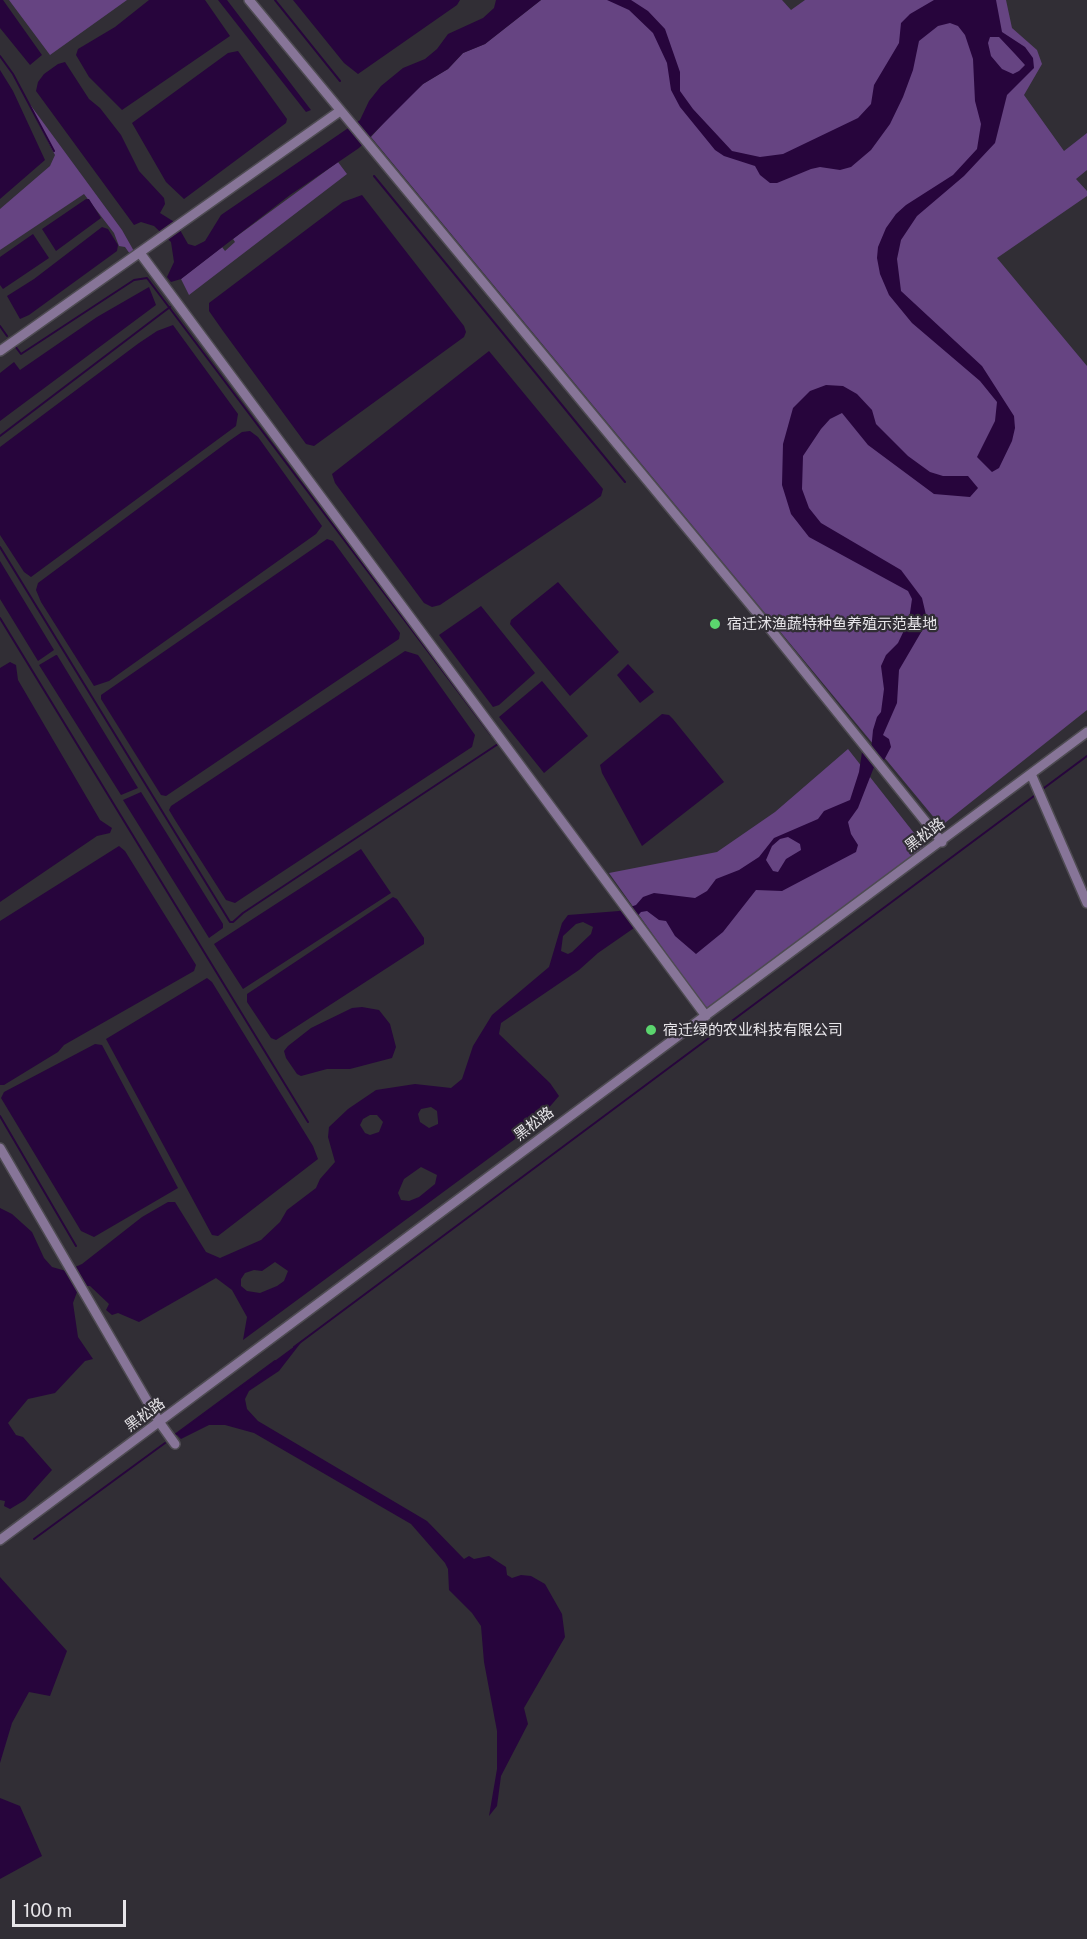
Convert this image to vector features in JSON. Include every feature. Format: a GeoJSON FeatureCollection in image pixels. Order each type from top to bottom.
{"type":"FeatureCollection","features":[{"type":"Feature","properties":{"kind":"street"},"geometry":{"type":"LineString","coordinates":[[249,0],[758,614],[942,842]]}},
{"type":"Feature","properties":{"kind":"street"},"geometry":{"type":"LineString","coordinates":[[0,351],[340,111]]}},
{"type":"Feature","properties":{"kind":"street"},"geometry":{"type":"LineString","coordinates":[[140,253],[706,1016]]}},
{"type":"Feature","properties":{"kind":"street","name":"黑松路"},"geometry":{"type":"LineString","coordinates":[[0,1540],[162,1426],[1087,732]]}},
{"type":"Feature","properties":{"kind":"street"},"geometry":{"type":"LineString","coordinates":[[1031,774],[1087,903]]}},
{"type":"Feature","properties":{"kind":"street"},"geometry":{"type":"LineString","coordinates":[[0,1148],[162,1426],[175,1444]]}},
{"type":"Feature","properties":{"kind":"shaded area"},"geometry":{"type":"Polygon","coordinates":[[[0,0],[3,0],[42,55],[30,65],[0,28],[0,0]]]}},
{"type":"Feature","properties":{"kind":"shaded area"},"geometry":{"type":"Polygon","coordinates":[[[9,0],[127,0],[50,55],[9,0]]]}},
{"type":"Feature","properties":{"kind":"shaded area"},"geometry":{"type":"Polygon","coordinates":[[[149,0],[205,0],[230,36],[122,110],[89,77],[76,55],[78,49],[115,27],[149,0]]]}},
{"type":"Feature","properties":{"kind":"shaded area"},"geometry":{"type":"Polygon","coordinates":[[[218,0],[227,0],[311,110],[306,112],[218,0]]]}},
{"type":"Feature","properties":{"kind":"shaded area"},"geometry":{"type":"Polygon","coordinates":[[[293,0],[460,0],[457,5],[358,74],[344,63],[293,0]]]}},
{"type":"Feature","properties":{"kind":"shaded area"},"geometry":{"type":"Polygon","coordinates":[[[496,0],[541,0],[485,44],[463,53],[448,69],[423,84],[359,148],[290,195],[181,279],[171,282],[167,277],[174,262],[171,242],[154,226],[141,222],[134,225],[36,91],[38,82],[44,74],[65,62],[89,99],[100,108],[121,135],[139,171],[164,198],[165,204],[160,213],[176,223],[188,244],[195,246],[205,241],[221,215],[360,120],[369,101],[381,86],[403,68],[425,59],[437,49],[448,34],[483,18],[494,8],[496,0]]]}},
{"type":"Feature","properties":{"kind":"shaded area"},"geometry":{"type":"Polygon","coordinates":[[[541,0],[782,0],[791,10],[805,0],[1006,0],[1012,28],[1037,50],[1042,64],[1024,95],[1064,151],[1087,133],[1087,170],[1076,179],[1087,191],[1087,196],[997,258],[1087,366],[1087,710],[941,826],[371,137],[423,84],[448,69],[463,53],[485,44],[541,0]]]}},
{"type":"Feature","properties":{"kind":"shaded area"},"geometry":{"type":"Polygon","coordinates":[[[607,0],[631,0],[648,11],[665,29],[680,72],[680,91],[693,109],[732,151],[760,157],[783,154],[858,118],[871,104],[874,85],[899,43],[901,23],[910,14],[934,0],[996,0],[1002,32],[1025,47],[1033,58],[1034,68],[1007,95],[995,143],[964,176],[917,216],[901,240],[897,259],[901,291],[982,366],[1014,416],[1015,428],[1012,441],[999,468],[992,472],[977,457],[995,421],[997,402],[980,381],[912,323],[889,295],[880,274],[877,258],[878,247],[886,228],[896,214],[953,175],[977,149],[981,124],[975,101],[973,59],[965,35],[958,26],[950,23],[938,26],[919,41],[913,70],[890,124],[871,150],[851,167],[840,170],[820,167],[777,183],[770,183],[760,175],[755,166],[724,156],[715,150],[680,107],[671,90],[667,63],[653,33],[629,10],[607,0]],[[990,37],[988,43],[991,56],[1002,69],[1013,74],[1025,65],[999,37],[990,37]]]}},
{"type":"Feature","properties":{"kind":"shaded area"},"geometry":{"type":"Polygon","coordinates":[[[238,51],[287,119],[286,123],[184,199],[166,182],[132,123],[228,53],[238,51]]]}},
{"type":"Feature","properties":{"kind":"shaded area"},"geometry":{"type":"Polygon","coordinates":[[[0,70],[13,91],[45,160],[0,199],[0,70]]]}},
{"type":"Feature","properties":{"kind":"shaded area"},"geometry":{"type":"Polygon","coordinates":[[[26,99],[122,230],[135,253],[130,254],[125,247],[119,246],[114,233],[84,194],[0,250],[0,209],[50,166],[55,155],[26,99]]]}},
{"type":"Feature","properties":{"kind":"shaded area"},"geometry":{"type":"Polygon","coordinates":[[[338,162],[347,174],[189,295],[181,279],[222,247],[225,251],[235,242],[233,239],[338,162]]]}},
{"type":"Feature","properties":{"kind":"shaded area"},"geometry":{"type":"Polygon","coordinates":[[[362,195],[464,326],[466,332],[464,337],[314,446],[306,444],[223,331],[209,311],[209,303],[343,202],[362,195]]]}},
{"type":"Feature","properties":{"kind":"shaded area"},"geometry":{"type":"Polygon","coordinates":[[[89,199],[101,218],[56,251],[42,229],[89,199]]]}},
{"type":"Feature","properties":{"kind":"shaded area"},"geometry":{"type":"Polygon","coordinates":[[[102,227],[108,229],[118,245],[117,251],[29,315],[20,319],[7,296],[34,279],[102,227]]]}},
{"type":"Feature","properties":{"kind":"shaded area"},"geometry":{"type":"Polygon","coordinates":[[[33,234],[49,258],[3,289],[0,285],[0,257],[33,234]]]}},
{"type":"Feature","properties":{"kind":"shaded area"},"geometry":{"type":"Polygon","coordinates":[[[149,287],[156,305],[0,421],[0,373],[14,362],[20,370],[97,317],[149,287]]]}},
{"type":"Feature","properties":{"kind":"shaded area"},"geometry":{"type":"Polygon","coordinates":[[[173,325],[238,414],[236,426],[31,577],[24,572],[0,535],[0,447],[139,343],[157,331],[173,325]]]}},
{"type":"Feature","properties":{"kind":"shaded area"},"geometry":{"type":"Polygon","coordinates":[[[489,351],[603,489],[601,496],[593,502],[440,605],[432,607],[424,603],[335,483],[332,474],[489,351]]]}},
{"type":"Feature","properties":{"kind":"shaded area"},"geometry":{"type":"Polygon","coordinates":[[[826,385],[843,386],[857,394],[872,410],[876,424],[908,456],[930,472],[943,476],[968,476],[978,488],[970,497],[934,494],[868,445],[842,413],[830,419],[803,456],[802,489],[809,508],[821,523],[901,570],[922,598],[926,615],[923,629],[899,670],[897,703],[883,735],[889,739],[891,747],[882,764],[871,751],[873,730],[881,712],[884,689],[881,666],[886,655],[898,643],[909,620],[912,599],[908,591],[809,537],[791,514],[782,485],[783,444],[793,408],[810,391],[826,385]]]}},
{"type":"Feature","properties":{"kind":"shaded area"},"geometry":{"type":"Polygon","coordinates":[[[250,431],[258,437],[322,526],[316,534],[109,681],[94,686],[41,602],[36,590],[38,583],[229,441],[242,432],[250,431]]]}},
{"type":"Feature","properties":{"kind":"shaded area"},"geometry":{"type":"Polygon","coordinates":[[[327,539],[333,541],[400,633],[399,639],[166,796],[161,795],[101,699],[101,695],[327,539]]]}},
{"type":"Feature","properties":{"kind":"shaded area"},"geometry":{"type":"Polygon","coordinates":[[[0,561],[54,650],[38,661],[0,599],[0,561]]]}},
{"type":"Feature","properties":{"kind":"shaded area"},"geometry":{"type":"Polygon","coordinates":[[[558,582],[619,652],[570,696],[510,624],[511,620],[558,582]]]}},
{"type":"Feature","properties":{"kind":"shaded area"},"geometry":{"type":"Polygon","coordinates":[[[481,606],[535,673],[499,705],[493,707],[439,635],[481,606]]]}},
{"type":"Feature","properties":{"kind":"shaded area"},"geometry":{"type":"Polygon","coordinates":[[[405,651],[418,655],[475,735],[472,747],[235,903],[226,900],[169,810],[171,806],[405,651]]]}},
{"type":"Feature","properties":{"kind":"shaded area"},"geometry":{"type":"Polygon","coordinates":[[[56,655],[138,788],[121,795],[39,665],[56,655]]]}},
{"type":"Feature","properties":{"kind":"shaded area"},"geometry":{"type":"Polygon","coordinates":[[[10,662],[16,665],[18,680],[100,820],[112,828],[110,833],[97,836],[0,902],[0,668],[10,662]]]}},
{"type":"Feature","properties":{"kind":"shaded area"},"geometry":{"type":"Polygon","coordinates":[[[628,664],[654,692],[640,703],[617,675],[628,664]]]}},
{"type":"Feature","properties":{"kind":"shaded area"},"geometry":{"type":"Polygon","coordinates":[[[542,681],[588,736],[544,773],[499,717],[542,681]]]}},
{"type":"Feature","properties":{"kind":"shaded area"},"geometry":{"type":"Polygon","coordinates":[[[662,714],[669,715],[673,719],[724,782],[642,846],[602,773],[600,765],[662,714]]]}},
{"type":"Feature","properties":{"kind":"shaded area"},"geometry":{"type":"Polygon","coordinates":[[[848,749],[925,847],[710,1008],[704,1006],[609,873],[717,852],[775,812],[848,749]]]}},
{"type":"Feature","properties":{"kind":"shaded area"},"geometry":{"type":"Polygon","coordinates":[[[862,752],[874,767],[858,808],[848,822],[851,834],[858,845],[856,852],[782,891],[756,890],[723,932],[696,954],[675,936],[666,921],[659,920],[647,911],[641,912],[633,921],[634,928],[598,953],[579,970],[501,1023],[499,1034],[550,1083],[559,1096],[534,1125],[243,1340],[247,1317],[232,1290],[216,1278],[139,1322],[118,1313],[112,1315],[106,1310],[109,1304],[90,1286],[84,1286],[77,1292],[73,1303],[78,1337],[93,1359],[85,1361],[55,1393],[28,1399],[8,1423],[16,1435],[23,1437],[52,1470],[25,1500],[10,1509],[4,1506],[5,1501],[0,1500],[0,1208],[12,1214],[32,1232],[44,1258],[52,1267],[66,1271],[82,1264],[142,1217],[168,1202],[175,1202],[206,1252],[220,1258],[261,1240],[280,1222],[287,1210],[316,1188],[320,1179],[335,1162],[328,1137],[329,1127],[348,1109],[376,1090],[415,1084],[451,1088],[462,1079],[473,1046],[492,1015],[549,967],[562,923],[568,915],[619,911],[636,905],[643,897],[654,893],[695,898],[707,891],[716,879],[739,870],[759,857],[774,838],[818,819],[824,811],[850,800],[859,772],[862,752]],[[788,837],[780,839],[772,846],[766,860],[773,871],[778,872],[786,859],[801,850],[800,844],[788,837]],[[583,922],[576,924],[563,936],[561,951],[568,954],[591,934],[593,927],[583,922]],[[431,1107],[421,1109],[418,1114],[420,1122],[429,1128],[438,1124],[437,1111],[431,1107]],[[370,1115],[363,1119],[360,1125],[365,1133],[370,1135],[379,1132],[383,1122],[377,1115],[370,1115]],[[421,1167],[404,1179],[398,1193],[401,1200],[409,1201],[419,1197],[435,1184],[437,1175],[421,1167]],[[275,1262],[262,1271],[254,1270],[245,1273],[241,1279],[241,1286],[247,1291],[260,1293],[284,1281],[288,1271],[275,1262]]]}},
{"type":"Feature","properties":{"kind":"shaded area"},"geometry":{"type":"Polygon","coordinates":[[[141,792],[223,924],[223,928],[209,938],[123,800],[141,792]]]}},
{"type":"Feature","properties":{"kind":"shaded area"},"geometry":{"type":"Polygon","coordinates":[[[119,846],[125,851],[196,965],[194,971],[64,1045],[58,1052],[4,1085],[0,1085],[0,921],[119,846]]]}},
{"type":"Feature","properties":{"kind":"shaded area"},"geometry":{"type":"Polygon","coordinates":[[[361,849],[391,893],[243,989],[214,944],[361,849]]]}},
{"type":"Feature","properties":{"kind":"shaded area"},"geometry":{"type":"Polygon","coordinates":[[[393,897],[397,899],[424,938],[424,944],[276,1040],[271,1038],[247,1002],[247,994],[393,897]]]}},
{"type":"Feature","properties":{"kind":"shaded area"},"geometry":{"type":"Polygon","coordinates":[[[207,978],[212,982],[313,1146],[318,1159],[218,1236],[212,1235],[106,1039],[207,978]]]}},
{"type":"Feature","properties":{"kind":"shaded area"},"geometry":{"type":"Polygon","coordinates":[[[352,1008],[379,1010],[390,1024],[396,1047],[392,1058],[350,1069],[327,1069],[301,1076],[297,1074],[286,1058],[284,1051],[288,1046],[311,1028],[352,1008]]]}},
{"type":"Feature","properties":{"kind":"shaded area"},"geometry":{"type":"Polygon","coordinates":[[[95,1044],[102,1045],[178,1188],[94,1237],[81,1231],[1,1098],[4,1092],[95,1044]]]}},
{"type":"Feature","properties":{"kind":"shaded area"},"geometry":{"type":"Polygon","coordinates":[[[303,1340],[279,1371],[249,1391],[245,1399],[247,1409],[258,1421],[427,1521],[464,1559],[469,1556],[474,1559],[489,1556],[506,1567],[507,1575],[512,1578],[521,1575],[531,1576],[545,1584],[562,1614],[565,1637],[524,1708],[528,1724],[501,1776],[497,1806],[489,1816],[497,1769],[497,1731],[484,1662],[481,1626],[472,1613],[449,1590],[448,1569],[445,1563],[411,1524],[254,1433],[225,1425],[209,1425],[181,1439],[176,1434],[303,1340]]]}},
{"type":"Feature","properties":{"kind":"shaded area"},"geometry":{"type":"Polygon","coordinates":[[[0,1577],[67,1651],[50,1696],[29,1692],[12,1723],[0,1763],[0,1577]]]}},
{"type":"Feature","properties":{"kind":"shaded area"},"geometry":{"type":"Polygon","coordinates":[[[0,1798],[20,1806],[42,1856],[0,1879],[0,1798]]]}},
{"type":"Feature","properties":{"kind":"waterway"},"geometry":{"type":"LineString","coordinates":[[275,0],[340,81]]}},
{"type":"Feature","properties":{"kind":"waterway"},"geometry":{"type":"LineString","coordinates":[[0,56],[13,74],[54,151]]}},
{"type":"Feature","properties":{"kind":"waterway"},"geometry":{"type":"LineString","coordinates":[[374,176],[625,482]]}},
{"type":"Feature","properties":{"kind":"waterway"},"geometry":{"type":"LineString","coordinates":[[15,346],[21,354],[134,280],[147,278],[491,735]]}},
{"type":"Feature","properties":{"kind":"waterway"},"geometry":{"type":"LineString","coordinates":[[0,436],[170,307]]}},
{"type":"Feature","properties":{"kind":"waterway"},"geometry":{"type":"LineString","coordinates":[[0,326],[7,336]]}},
{"type":"Feature","properties":{"kind":"waterway"},"geometry":{"type":"LineString","coordinates":[[0,547],[230,922],[498,744]]}},
{"type":"Feature","properties":{"kind":"waterway"},"geometry":{"type":"LineString","coordinates":[[0,618],[308,1122]]}},
{"type":"Feature","properties":{"kind":"waterway"},"geometry":{"type":"LineString","coordinates":[[1044,788],[1087,756]]}},
{"type":"Feature","properties":{"kind":"waterway"},"geometry":{"type":"LineString","coordinates":[[294,1347],[1034,796]]}},
{"type":"Feature","properties":{"kind":"waterway"},"geometry":{"type":"LineString","coordinates":[[0,1116],[76,1246]]}},
{"type":"Feature","properties":{"kind":"waterway"},"geometry":{"type":"LineString","coordinates":[[176,1434],[275,1361]]}},
{"type":"Feature","properties":{"kind":"waterway"},"geometry":{"type":"LineString","coordinates":[[34,1539],[165,1443]]}},
{"type":"Feature","properties":{"kind":"place","name":"宿迁沭渔蔬特种鱼养殖示范基地"},"geometry":{"type":"Point","coordinates":[715,624]}},
{"type":"Feature","properties":{"kind":"place","name":"宿迁绿的农业科技有限公司"},"geometry":{"type":"Point","coordinates":[651,1030]}}]}
